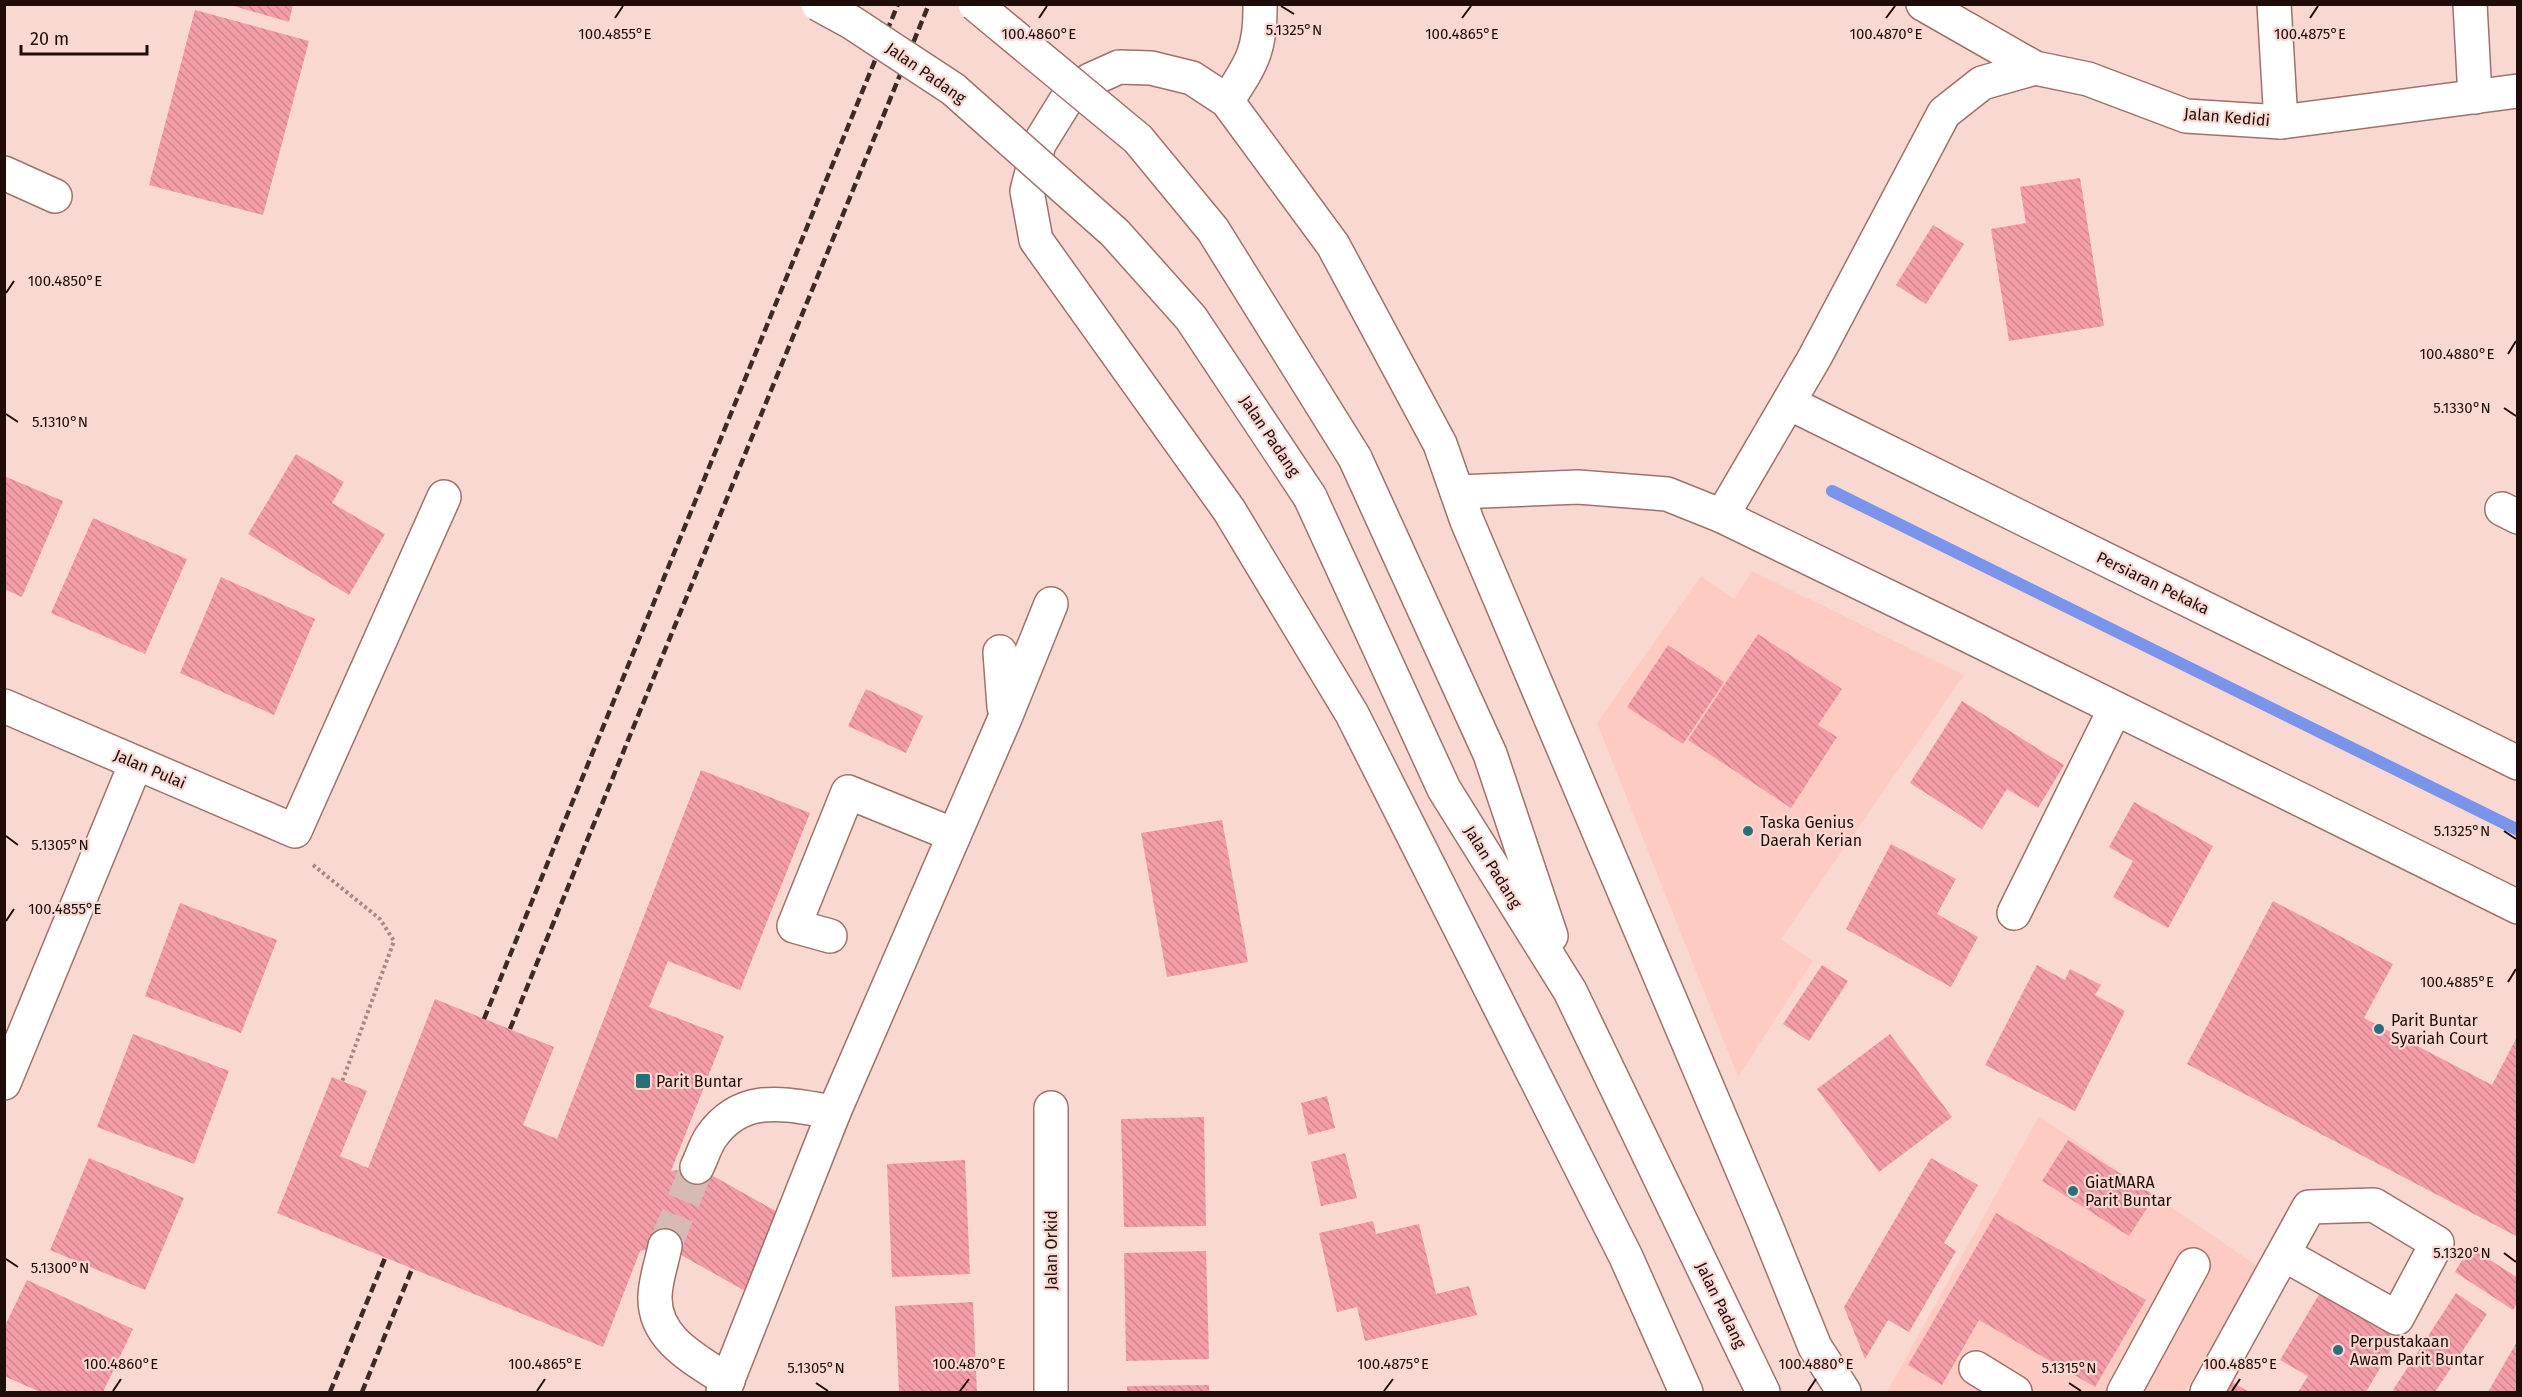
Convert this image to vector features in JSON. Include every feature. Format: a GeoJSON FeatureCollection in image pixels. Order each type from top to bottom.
{"type":"FeatureCollection","features":[{"type":"Feature","properties":{"kind":"street","name":"Jalan Padang"},"geometry":{"type":"LineString","coordinates":[[818,4],[851,22],[953,89],[1115,233],[1191,318],[1310,497],[1444,789],[1570,991],[1763,1392]]}},
{"type":"Feature","properties":{"kind":"street","name":"Jalan Padang"},"geometry":{"type":"LineString","coordinates":[[975,4],[1138,139],[1213,230],[1355,459],[1490,754],[1570,991]]}},
{"type":"Feature","properties":{"kind":"street"},"geometry":{"type":"LineString","coordinates":[[1227,101],[1251,65],[1260,33],[1260,4]]}},
{"type":"Feature","properties":{"kind":"street","name":"Jalan Kedidi"},"geometry":{"type":"LineString","coordinates":[[1923,4],[2035,68],[2088,79],[2186,116],[2281,122],[2517,92]]}},
{"type":"Feature","properties":{"kind":"street"},"geometry":{"type":"LineString","coordinates":[[2274,4],[2281,122]]}},
{"type":"Feature","properties":{"kind":"street"},"geometry":{"type":"LineString","coordinates":[[2470,4],[2475,97]]}},
{"type":"Feature","properties":{"kind":"street"},"geometry":{"type":"LineString","coordinates":[[1686,1392],[1626,1257],[1352,714],[1229,510],[1141,383],[1036,240],[1027,191],[1039,144],[1065,102],[1090,80],[1119,67],[1151,69],[1192,78],[1227,101],[1333,244],[1440,444],[1467,521],[1764,1221],[1815,1347],[1844,1392]]}},
{"type":"Feature","properties":{"kind":"street"},"geometry":{"type":"LineString","coordinates":[[1722,516],[1815,357],[1944,113],[1982,83],[2035,68]]}},
{"type":"Feature","properties":{"kind":"street"},"geometry":{"type":"LineString","coordinates":[[4,173],[55,196]]}},
{"type":"Feature","properties":{"kind":"street","name":"Persiaran Pekaka"},"geometry":{"type":"LineString","coordinates":[[1789,403],[2517,763]]}},
{"type":"Feature","properties":{"kind":"street"},"geometry":{"type":"LineString","coordinates":[[1457,492],[1578,487],[1667,494],[1722,516],[2517,907]]}},
{"type":"Feature","properties":{"kind":"street"},"geometry":{"type":"LineString","coordinates":[[296,831],[444,497]]}},
{"type":"Feature","properties":{"kind":"street"},"geometry":{"type":"LineString","coordinates":[[665,1246],[654,1297],[659,1324],[678,1347],[726,1387],[834,1112],[1005,718],[1051,604]]}},
{"type":"Feature","properties":{"kind":"street"},"geometry":{"type":"LineString","coordinates":[[1000,652],[1005,718]]}},
{"type":"Feature","properties":{"kind":"street","name":"Jalan Pulai"},"geometry":{"type":"LineString","coordinates":[[4,706],[296,831]]}},
{"type":"Feature","properties":{"kind":"street"},"geometry":{"type":"LineString","coordinates":[[2014,913],[2115,709]]}},
{"type":"Feature","properties":{"kind":"street"},"geometry":{"type":"LineString","coordinates":[[4,1083],[136,763]]}},
{"type":"Feature","properties":{"kind":"street"},"geometry":{"type":"LineString","coordinates":[[830,936],[794,926],[848,792],[954,835]]}},
{"type":"Feature","properties":{"kind":"street"},"geometry":{"type":"LineString","coordinates":[[697,1167],[711,1138],[730,1115],[751,1106],[778,1104],[834,1112]]}},
{"type":"Feature","properties":{"kind":"street","name":"Jalan Orkid"},"geometry":{"type":"LineString","coordinates":[[1051,1108],[1051,1392]]}},
{"type":"Feature","properties":{"kind":"street"},"geometry":{"type":"LineString","coordinates":[[2207,1392],[2283,1254]]}},
{"type":"Feature","properties":{"kind":"street"},"geometry":{"type":"LineString","coordinates":[[2124,1392],[2193,1265]]}},
{"type":"Feature","properties":{"kind":"street"},"geometry":{"type":"LineString","coordinates":[[1977,1368],[2015,1392]]}},
{"type":"Feature","properties":{"kind":"path"},"geometry":{"type":"LineString","coordinates":[[296,831],[303,857],[380,919],[394,941],[342,1082]]}},
{"type":"Feature","properties":{"kind":"shaded area","name":"Taska Genius Daerah Kerian"},"geometry":{"type":"Polygon","coordinates":[[[1752,571],[1964,675],[1781,939],[1813,961],[1738,1077],[1597,723],[1701,576],[1734,599],[1752,571]]]}},
{"type":"Feature","properties":{"kind":"shaded area","name":"GiatMARA Parit Buntar"},"geometry":{"type":"Polygon","coordinates":[[[2039,1116],[2257,1266],[2185,1392],[1887,1392],[2039,1116]]]}},
{"type":"Feature","properties":{"kind":"building"},"geometry":{"type":"Polygon","coordinates":[[[227,4],[293,4],[289,22],[227,4]]]}},
{"type":"Feature","properties":{"kind":"building"},"geometry":{"type":"Polygon","coordinates":[[[195,10],[309,41],[263,215],[149,185],[195,10]]]}},
{"type":"Feature","properties":{"kind":"building"},"geometry":{"type":"Polygon","coordinates":[[[2080,178],[2104,326],[2009,341],[1991,229],[2026,223],[2020,187],[2080,178]]]}},
{"type":"Feature","properties":{"kind":"building"},"geometry":{"type":"Polygon","coordinates":[[[1933,225],[1964,244],[1926,304],[1896,285],[1933,225]]]}},
{"type":"Feature","properties":{"kind":"building"},"geometry":{"type":"Polygon","coordinates":[[[296,454],[344,482],[332,503],[385,534],[349,595],[248,534],[296,454]]]}},
{"type":"Feature","properties":{"kind":"building"},"geometry":{"type":"Polygon","coordinates":[[[4,476],[63,501],[22,597],[4,589],[4,476]]]}},
{"type":"Feature","properties":{"kind":"building"},"geometry":{"type":"Polygon","coordinates":[[[93,518],[187,559],[145,654],[51,613],[93,518]]]}},
{"type":"Feature","properties":{"kind":"building"},"geometry":{"type":"Polygon","coordinates":[[[221,577],[315,619],[274,715],[180,673],[221,577]]]}},
{"type":"Feature","properties":{"kind":"building"},"geometry":{"type":"Polygon","coordinates":[[[1758,634],[1842,689],[1818,725],[1837,737],[1791,808],[1688,740],[1758,634]]]}},
{"type":"Feature","properties":{"kind":"building"},"geometry":{"type":"Polygon","coordinates":[[[1668,645],[1724,682],[1683,744],[1627,707],[1668,645]]]}},
{"type":"Feature","properties":{"kind":"building"},"geometry":{"type":"Polygon","coordinates":[[[866,689],[923,716],[906,753],[848,726],[866,689]]]}},
{"type":"Feature","properties":{"kind":"building"},"geometry":{"type":"Polygon","coordinates":[[[1962,701],[2064,765],[2038,808],[2007,789],[1982,829],[1910,783],[1962,701]]]}},
{"type":"Feature","properties":{"kind":"building"},"geometry":{"type":"Polygon","coordinates":[[[701,770],[810,813],[740,990],[668,961],[649,1007],[724,1036],[671,1171],[697,1167],[779,1213],[747,1292],[665,1246],[640,1251],[603,1347],[277,1213],[332,1077],[367,1091],[340,1156],[368,1168],[435,999],[554,1047],[523,1125],[557,1139],[701,770]]]}},
{"type":"Feature","properties":{"kind":"building"},"geometry":{"type":"Polygon","coordinates":[[[2134,802],[2213,846],[2168,928],[2113,897],[2133,861],[2109,847],[2134,802]]]}},
{"type":"Feature","properties":{"kind":"building"},"geometry":{"type":"Polygon","coordinates":[[[1222,820],[1248,962],[1167,977],[1141,833],[1222,820]]]}},
{"type":"Feature","properties":{"kind":"building"},"geometry":{"type":"Polygon","coordinates":[[[1891,844],[1956,879],[1937,914],[1978,937],[1951,987],[1846,929],[1891,844]]]}},
{"type":"Feature","properties":{"kind":"building"},"geometry":{"type":"Polygon","coordinates":[[[2273,901],[2393,964],[2364,1018],[2492,1085],[2518,1035],[2518,1237],[2187,1064],[2273,901]]]}},
{"type":"Feature","properties":{"kind":"building"},"geometry":{"type":"Polygon","coordinates":[[[180,903],[277,940],[241,1033],[145,996],[180,903]]]}},
{"type":"Feature","properties":{"kind":"building"},"geometry":{"type":"Polygon","coordinates":[[[1822,965],[1848,981],[1809,1041],[1783,1024],[1822,965]]]}},
{"type":"Feature","properties":{"kind":"building"},"geometry":{"type":"Polygon","coordinates":[[[2037,965],[2065,980],[2070,969],[2101,985],[2095,995],[2125,1011],[2075,1111],[1985,1065],[2037,965]]]}},
{"type":"Feature","properties":{"kind":"building"},"geometry":{"type":"Polygon","coordinates":[[[133,1034],[229,1071],[194,1164],[97,1127],[133,1034]]]}},
{"type":"Feature","properties":{"kind":"building"},"geometry":{"type":"Polygon","coordinates":[[[1890,1034],[1952,1117],[1879,1172],[1817,1089],[1890,1034]]]}},
{"type":"Feature","properties":{"kind":"building"},"geometry":{"type":"Polygon","coordinates":[[[1327,1096],[1335,1128],[1308,1135],[1301,1103],[1327,1096]]]}},
{"type":"Feature","properties":{"kind":"building"},"geometry":{"type":"Polygon","coordinates":[[[1204,1117],[1206,1226],[1124,1227],[1121,1119],[1204,1117]]]}},
{"type":"Feature","properties":{"kind":"building"},"geometry":{"type":"Polygon","coordinates":[[[2068,1140],[2155,1196],[2129,1236],[2042,1181],[2068,1140]]]}},
{"type":"Feature","properties":{"kind":"building"},"geometry":{"type":"Polygon","coordinates":[[[1345,1153],[1357,1198],[1321,1206],[1311,1162],[1345,1153]]]}},
{"type":"Feature","properties":{"kind":"building"},"geometry":{"type":"Polygon","coordinates":[[[89,1158],[184,1198],[145,1290],[50,1250],[89,1158]]]}},
{"type":"Feature","properties":{"kind":"building"},"geometry":{"type":"Polygon","coordinates":[[[1931,1158],[1978,1185],[1944,1243],[1956,1251],[1909,1332],[1888,1320],[1865,1359],[1844,1307],[1931,1158]]]}},
{"type":"Feature","properties":{"kind":"building"},"geometry":{"type":"Polygon","coordinates":[[[965,1160],[970,1274],[892,1277],[887,1164],[965,1160]]]}},
{"type":"Feature","properties":{"kind":"building"},"geometry":{"type":"Polygon","coordinates":[[[1996,1213],[2146,1300],[2095,1387],[1979,1320],[1942,1385],[1908,1365],[1996,1213]]]}},
{"type":"Feature","properties":{"kind":"building"},"geometry":{"type":"Polygon","coordinates":[[[1373,1221],[1376,1234],[1419,1224],[1436,1294],[1469,1286],[1477,1315],[1365,1341],[1357,1307],[1337,1312],[1319,1233],[1373,1221]]]}},
{"type":"Feature","properties":{"kind":"building"},"geometry":{"type":"Polygon","coordinates":[[[2470,1247],[2518,1278],[2518,1302],[2513,1310],[2455,1272],[2470,1247]]]}},
{"type":"Feature","properties":{"kind":"building"},"geometry":{"type":"Polygon","coordinates":[[[1206,1251],[1209,1359],[1126,1361],[1124,1253],[1206,1251]]]}},
{"type":"Feature","properties":{"kind":"building"},"geometry":{"type":"Polygon","coordinates":[[[27,1280],[133,1329],[103,1392],[40,1392],[4,1376],[4,1328],[27,1280]]]}},
{"type":"Feature","properties":{"kind":"building","name":"Perpustakaan Awam Parit Buntar"},"geometry":{"type":"Polygon","coordinates":[[[2320,1293],[2397,1339],[2366,1392],[2298,1392],[2308,1376],[2280,1360],[2320,1293]]]}},
{"type":"Feature","properties":{"kind":"building"},"geometry":{"type":"Polygon","coordinates":[[[2456,1293],[2487,1314],[2435,1392],[2397,1392],[2393,1390],[2456,1293]]]}},
{"type":"Feature","properties":{"kind":"building"},"geometry":{"type":"Polygon","coordinates":[[[973,1302],[977,1392],[899,1392],[895,1306],[973,1302]]]}},
{"type":"Feature","properties":{"kind":"building"},"geometry":{"type":"Polygon","coordinates":[[[2518,1340],[2518,1392],[2488,1392],[2518,1340]]]}},
{"type":"Feature","properties":{"kind":"building"},"geometry":{"type":"Polygon","coordinates":[[[2227,1379],[2249,1392],[2219,1392],[2227,1379]]]}},
{"type":"Feature","properties":{"kind":"building"},"geometry":{"type":"Polygon","coordinates":[[[1209,1385],[1209,1392],[1127,1392],[1127,1386],[1209,1385]]]}},
{"type":"Feature","properties":{"kind":"waterway"},"geometry":{"type":"LineString","coordinates":[[1832,491],[2518,830]]}},
{"type":"Feature","properties":{"kind":"tunnel"},"geometry":{"type":"LineString","coordinates":[[665,1246],[697,1167]]}},
{"type":"Feature","properties":{"kind":"railway"},"geometry":{"type":"LineString","coordinates":[[484,1019],[898,4]]}},
{"type":"Feature","properties":{"kind":"railway"},"geometry":{"type":"LineString","coordinates":[[510,1029],[929,4]]}},
{"type":"Feature","properties":{"kind":"railway"},"geometry":{"type":"LineString","coordinates":[[330,1392],[385,1258]]}},
{"type":"Feature","properties":{"kind":"railway"},"geometry":{"type":"LineString","coordinates":[[362,1392],[412,1269]]}},
{"type":"Feature","properties":{"kind":"place","name":"Taska Genius Daerah Kerian"},"geometry":{"type":"Point","coordinates":[1748,831]}},
{"type":"Feature","properties":{"kind":"place","name":"Parit Buntar Syariah Court"},"geometry":{"type":"Point","coordinates":[2379,1029]}},
{"type":"Feature","properties":{"kind":"place","name":"Parit Buntar"},"geometry":{"type":"Point","coordinates":[643,1081]}},
{"type":"Feature","properties":{"kind":"place","name":"GiatMARA Parit Buntar"},"geometry":{"type":"Point","coordinates":[2073,1191]}},
{"type":"Feature","properties":{"kind":"place","name":"Perpustakaan Awam Parit Buntar"},"geometry":{"type":"Point","coordinates":[2338,1350]}}]}
